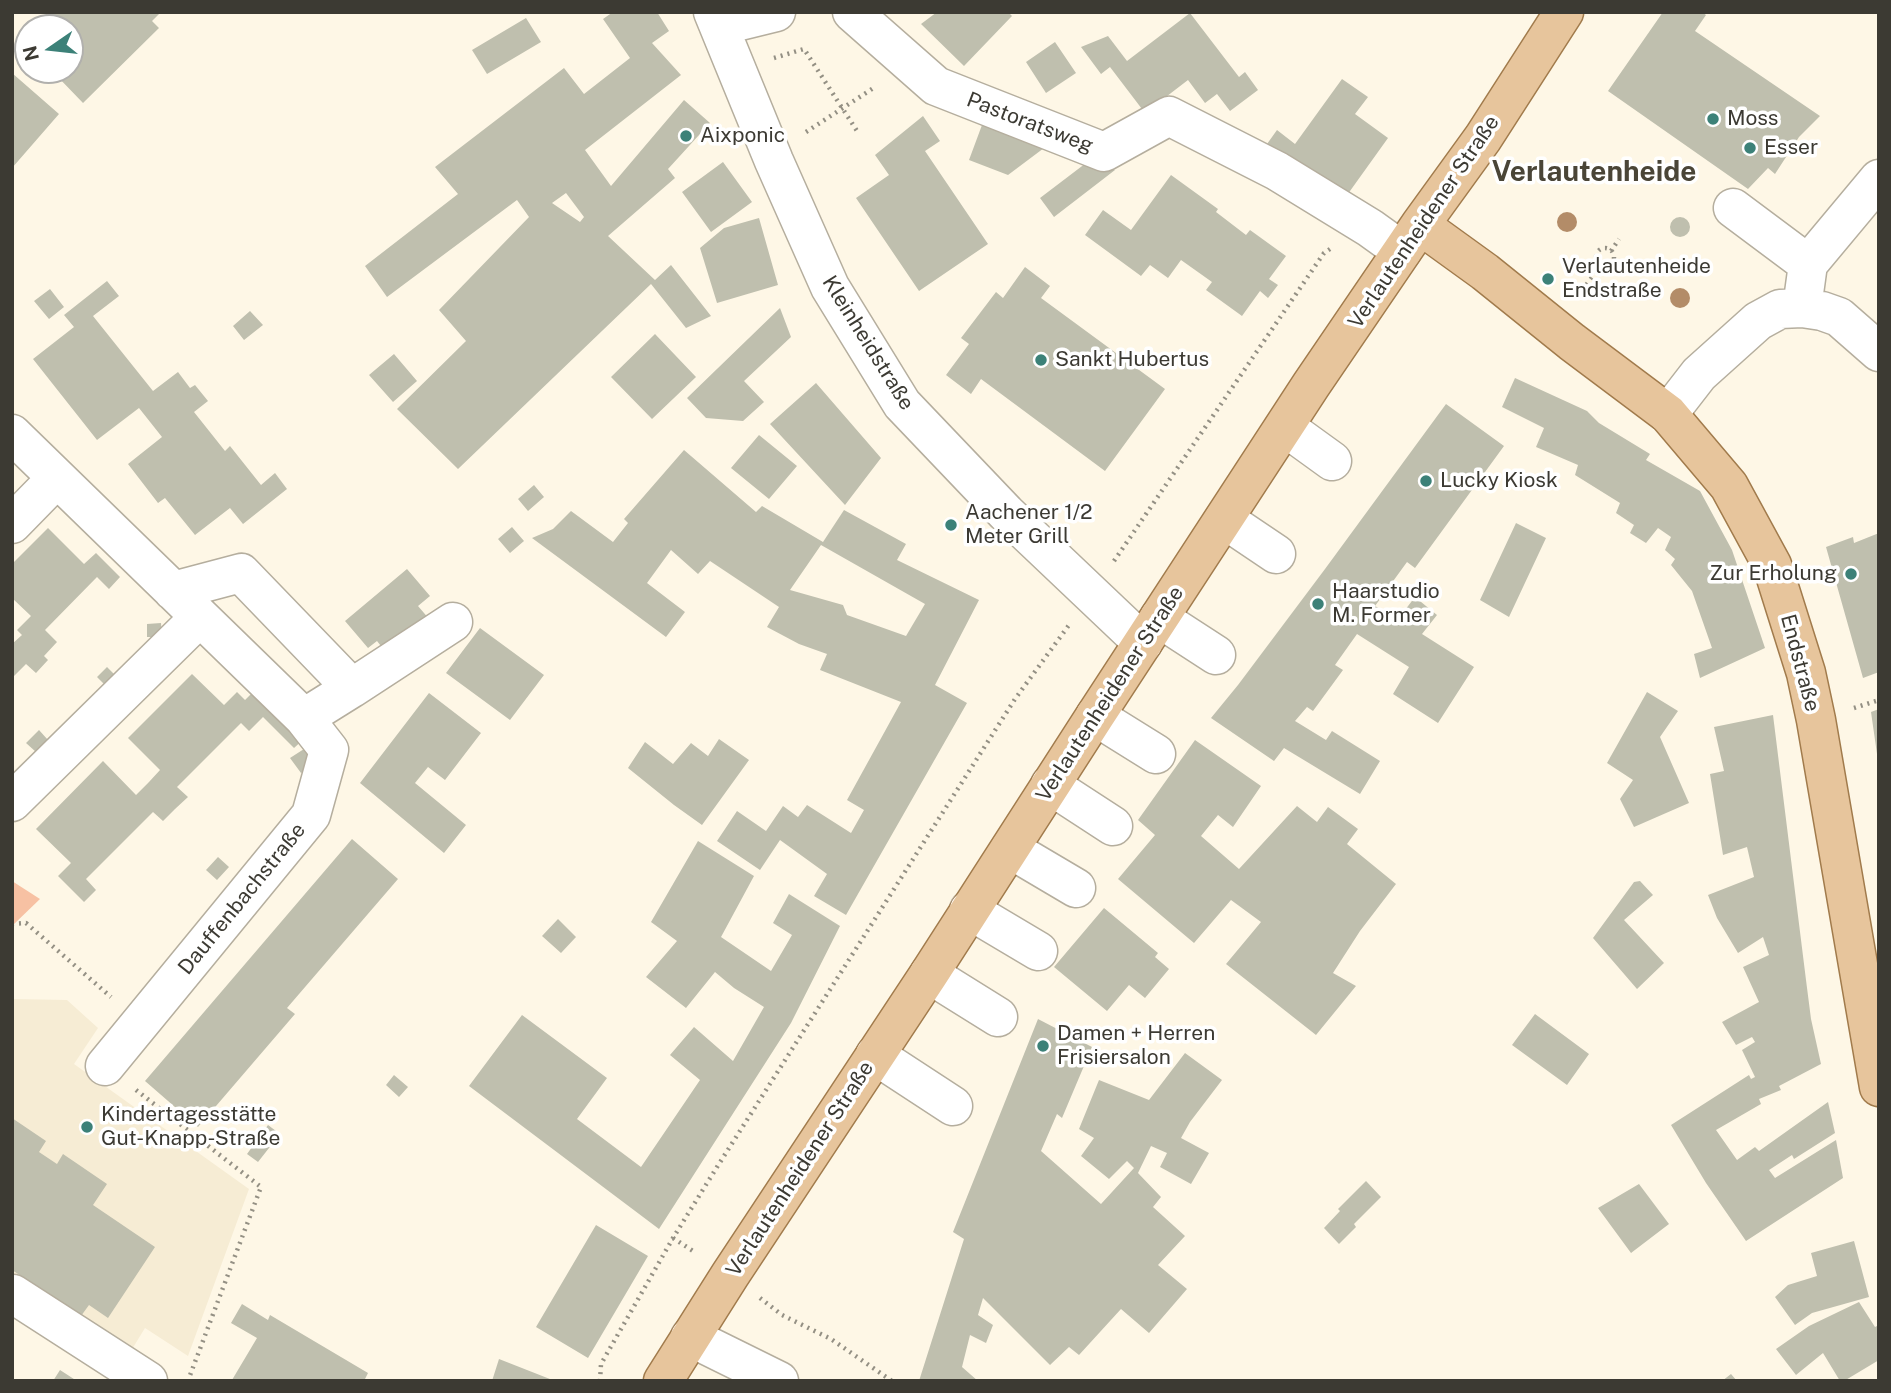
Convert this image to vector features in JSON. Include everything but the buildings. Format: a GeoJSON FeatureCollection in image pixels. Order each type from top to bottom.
{"type":"FeatureCollection","features":[{"type":"Feature","properties":{"kind":"main road","name":"Verlautenheidener Straße"},"geometry":{"type":"LineString","coordinates":[[663,1381],[1224,519],[1411,238],[1482,138],[1559,14]]}},
{"type":"Feature","properties":{"kind":"main road","name":"Endstraße"},"geometry":{"type":"LineString","coordinates":[[1411,238],[1485,272],[1668,414],[1729,486],[1772,565],[1805,673],[1816,720],[1879,1087]]}},
{"type":"Feature","properties":{"kind":"street","name":"Pastoratsweg"},"geometry":{"type":"LineString","coordinates":[[852,12],[936,86],[1104,152],[1168,116],[1277,171],[1370,228],[1411,238]]}},
{"type":"Feature","properties":{"kind":"street"},"geometry":{"type":"LineString","coordinates":[[716,19],[766,15]]}},
{"type":"Feature","properties":{"kind":"street","name":"Kleinheidstraße"},"geometry":{"type":"LineString","coordinates":[[716,19],[830,288],[902,404],[1006,513],[1091,594],[1151,631],[1216,655]]}},
{"type":"Feature","properties":{"kind":"street"},"geometry":{"type":"LineString","coordinates":[[1802,308],[1808,264],[1879,179]]}},
{"type":"Feature","properties":{"kind":"street"},"geometry":{"type":"LineString","coordinates":[[1733,208],[1808,264]]}},
{"type":"Feature","properties":{"kind":"street"},"geometry":{"type":"LineString","coordinates":[[1668,414],[1699,374],[1758,321],[1780,309],[1802,308],[1839,317],[1879,352]]}},
{"type":"Feature","properties":{"kind":"street"},"geometry":{"type":"LineString","coordinates":[[1285,427],[1332,461]]}},
{"type":"Feature","properties":{"kind":"street","name":"Dauffenbachstraße"},"geometry":{"type":"LineString","coordinates":[[12,434],[304,718],[329,750],[311,816],[105,1066]]}},
{"type":"Feature","properties":{"kind":"street"},"geometry":{"type":"LineString","coordinates":[[12,524],[57,478]]}},
{"type":"Feature","properties":{"kind":"street"},"geometry":{"type":"LineString","coordinates":[[1224,519],[1276,554]]}},
{"type":"Feature","properties":{"kind":"street"},"geometry":{"type":"LineString","coordinates":[[12,803],[187,604],[242,573],[352,688]]}},
{"type":"Feature","properties":{"kind":"street"},"geometry":{"type":"LineString","coordinates":[[304,718],[453,622]]}},
{"type":"Feature","properties":{"kind":"street"},"geometry":{"type":"LineString","coordinates":[[1095,716],[1156,754]]}},
{"type":"Feature","properties":{"kind":"street"},"geometry":{"type":"LineString","coordinates":[[1050,785],[1113,826]]}},
{"type":"Feature","properties":{"kind":"street"},"geometry":{"type":"LineString","coordinates":[[1010,849],[1076,888]]}},
{"type":"Feature","properties":{"kind":"street"},"geometry":{"type":"LineString","coordinates":[[970,910],[1038,951]]}},
{"type":"Feature","properties":{"kind":"street"},"geometry":{"type":"LineString","coordinates":[[929,974],[998,1017]]}},
{"type":"Feature","properties":{"kind":"street"},"geometry":{"type":"LineString","coordinates":[[875,1055],[953,1106]]}},
{"type":"Feature","properties":{"kind":"street"},"geometry":{"type":"LineString","coordinates":[[13,1294],[148,1381]]}},
{"type":"Feature","properties":{"kind":"street"},"geometry":{"type":"LineString","coordinates":[[690,1337],[779,1381]]}},
{"type":"Feature","properties":{"kind":"path"},"geometry":{"type":"LineString","coordinates":[[766,15],[772,59],[804,49],[859,134]]}},
{"type":"Feature","properties":{"kind":"path"},"geometry":{"type":"LineString","coordinates":[[801,136],[911,65]]}},
{"type":"Feature","properties":{"kind":"path"},"geometry":{"type":"LineString","coordinates":[[600,1381],[601,1364],[673,1238],[1015,699],[1091,594],[1324,253],[1370,228]]}},
{"type":"Feature","properties":{"kind":"path"},"geometry":{"type":"LineString","coordinates":[[1611,251],[1619,239]]}},
{"type":"Feature","properties":{"kind":"path"},"geometry":{"type":"LineString","coordinates":[[12,923],[26,923],[141,1023]]}},
{"type":"Feature","properties":{"kind":"path"},"geometry":{"type":"LineString","coordinates":[[105,1066],[261,1187],[188,1381]]}},
{"type":"Feature","properties":{"kind":"path"},"geometry":{"type":"LineString","coordinates":[[831,1339],[892,1381]]}},
{"type":"Feature","properties":{"kind":"shaded area"},"geometry":{"type":"Polygon","coordinates":[[[12,881],[40,899],[12,926],[12,881]]]}},
{"type":"Feature","properties":{"kind":"shaded area","name":"Kindertagesstätte Gut-Knapp-Straße"},"geometry":{"type":"Polygon","coordinates":[[[12,999],[67,1000],[98,1028],[74,1064],[249,1189],[188,1356],[145,1328],[126,1359],[12,1280],[12,999]]]}},
{"type":"Feature","properties":{"kind":"place","name":"Moss"},"geometry":{"type":"Point","coordinates":[1713,119]}},
{"type":"Feature","properties":{"kind":"place","name":"Aixponic"},"geometry":{"type":"Point","coordinates":[686,136]}},
{"type":"Feature","properties":{"kind":"place","name":"Esser"},"geometry":{"type":"Point","coordinates":[1750,148]}},
{"type":"Feature","properties":{"kind":"place","name":"Verlautenheide Endstraße"},"geometry":{"type":"Point","coordinates":[1548,279]}},
{"type":"Feature","properties":{"kind":"place","name":"Sankt Hubertus"},"geometry":{"type":"Point","coordinates":[1041,360]}},
{"type":"Feature","properties":{"kind":"place","name":"Lucky Kiosk"},"geometry":{"type":"Point","coordinates":[1426,481]}},
{"type":"Feature","properties":{"kind":"place","name":"Aachener 1/2 Meter Grill"},"geometry":{"type":"Point","coordinates":[951,525]}},
{"type":"Feature","properties":{"kind":"place","name":"Zur Erholung"},"geometry":{"type":"Point","coordinates":[1851,574]}},
{"type":"Feature","properties":{"kind":"place","name":"Haarstudio M. Former"},"geometry":{"type":"Point","coordinates":[1318,604]}},
{"type":"Feature","properties":{"kind":"place","name":"Damen + Herren Frisiersalon"},"geometry":{"type":"Point","coordinates":[1043,1046]}},
{"type":"Feature","properties":{"kind":"place","name":"Kindertagesstätte Gut-Knapp-Straße"},"geometry":{"type":"Point","coordinates":[87,1127]}},
{"type":"Feature","properties":{"kind":"district","name":"Verlautenheide"},"geometry":{"type":"Point","coordinates":[1594,172]}}]}
